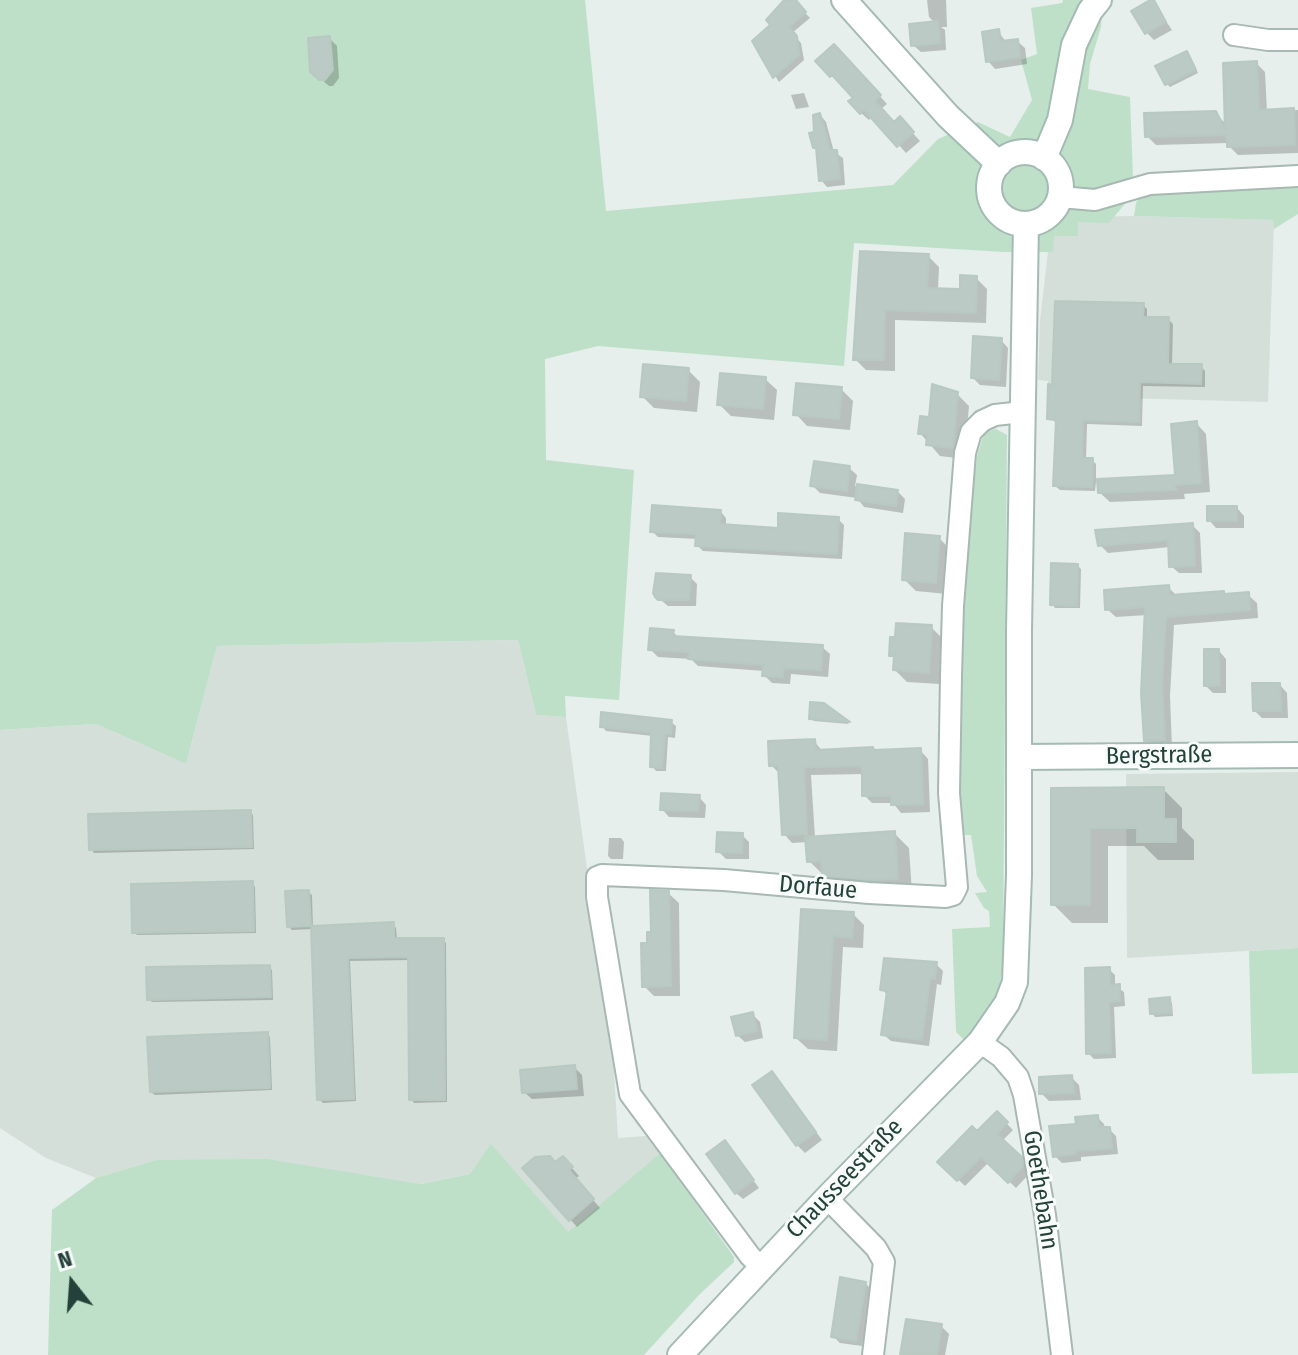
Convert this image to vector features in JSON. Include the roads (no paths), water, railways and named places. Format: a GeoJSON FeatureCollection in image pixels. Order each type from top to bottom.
{"type":"FeatureCollection","features":[{"type":"Feature","properties":{"kind":"street"},"geometry":{"type":"LineString","coordinates":[[844,0],[948,116],[999,164]]}},
{"type":"Feature","properties":{"kind":"street"},"geometry":{"type":"LineString","coordinates":[[1044,158],[1060,120],[1074,45],[1090,11],[1099,0]]}},
{"type":"Feature","properties":{"kind":"street"},"geometry":{"type":"LineString","coordinates":[[1234,35],[1298,40]]}},
{"type":"Feature","properties":{"kind":"street"},"geometry":{"type":"LineString","coordinates":[[1023,152],[1044,158],[1058,175],[1060,197],[1048,216],[1026,224],[1005,218],[991,201],[991,178],[999,164],[1023,152]]}},
{"type":"Feature","properties":{"kind":"street"},"geometry":{"type":"LineString","coordinates":[[1060,197],[1084,201],[1160,183],[1298,176]]}},
{"type":"Feature","properties":{"kind":"street"},"geometry":{"type":"LineString","coordinates":[[1020,757],[1026,224]]}},
{"type":"Feature","properties":{"kind":"street","name":"Dorfaue"},"geometry":{"type":"LineString","coordinates":[[761,1267],[630,1094],[599,910],[597,877],[724,880],[931,897],[953,895],[957,887],[949,793],[951,676],[965,453],[971,432],[982,421],[995,415],[1022,412]]}},
{"type":"Feature","properties":{"kind":"street","name":"Bergstraße"},"geometry":{"type":"LineString","coordinates":[[1020,757],[1298,755]]}},
{"type":"Feature","properties":{"kind":"street","name":"Chausseestraße"},"geometry":{"type":"LineString","coordinates":[[680,1355],[827,1198],[980,1042],[1008,1002],[1015,982],[1017,953],[1020,757]]}},
{"type":"Feature","properties":{"kind":"street","name":"Goethebahn"},"geometry":{"type":"LineString","coordinates":[[980,1042],[1001,1057],[1018,1077],[1024,1095],[1045,1215],[1062,1355]]}},
{"type":"Feature","properties":{"kind":"street"},"geometry":{"type":"LineString","coordinates":[[827,1198],[876,1248],[884,1262],[873,1355]]}}]}
